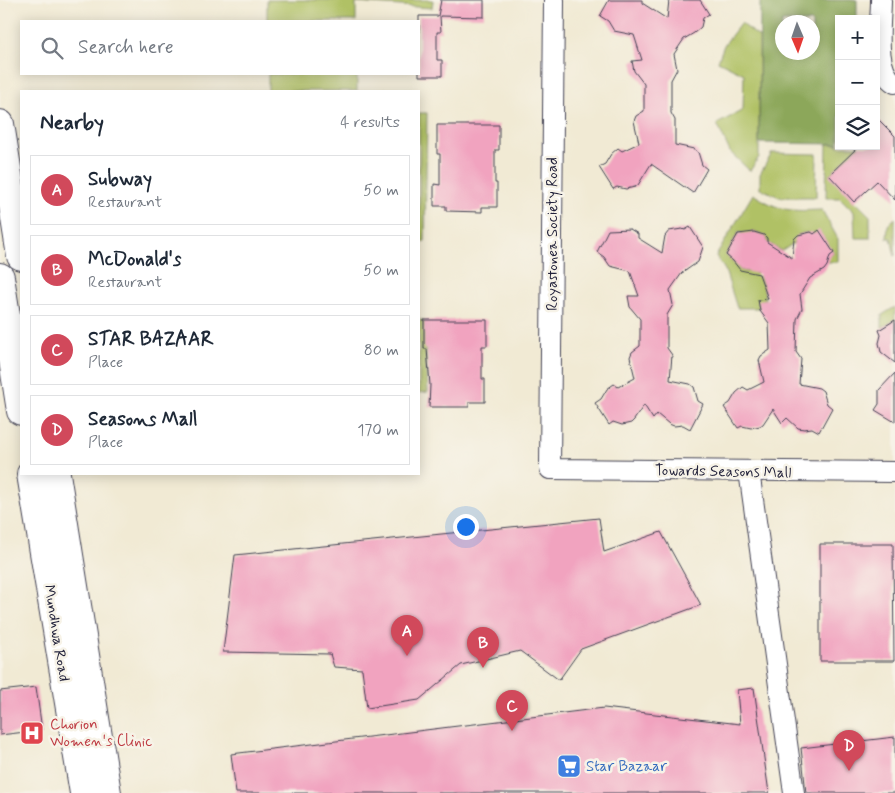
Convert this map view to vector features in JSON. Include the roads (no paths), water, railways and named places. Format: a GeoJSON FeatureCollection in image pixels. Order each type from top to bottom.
{"type":"FeatureCollection","features":[{"type":"Feature","properties":{"kind":"highway"},"geometry":{"type":"LineString","coordinates":[[0,124],[20,250]]}},
{"type":"Feature","properties":{"kind":"highway"},"geometry":{"type":"LineString","coordinates":[[0,277],[20,406]]}},
{"type":"Feature","properties":{"kind":"highway","name":"Mundhwa Road"},"geometry":{"type":"LineString","coordinates":[[31,475],[84,793]]}},
{"type":"Feature","properties":{"kind":"highway","name":"Mundhwa Road"},"geometry":{"type":"LineString","coordinates":[[56,475],[108,793]]}},
{"type":"Feature","properties":{"kind":"street","name":"Royastonea Society Road"},"geometry":{"type":"LineString","coordinates":[[550,469],[554,0]]}},
{"type":"Feature","properties":{"kind":"street"},"geometry":{"type":"LineString","coordinates":[[881,0],[880,56],[884,72],[895,84]]}},
{"type":"Feature","properties":{"kind":"street","name":"Towards Seasons Mall"},"geometry":{"type":"LineString","coordinates":[[550,469],[895,472]]}},
{"type":"Feature","properties":{"kind":"street"},"geometry":{"type":"LineString","coordinates":[[749,471],[794,793]]}},
{"type":"Feature","properties":{"kind":"place","name":"Subway"},"geometry":{"type":"Point","coordinates":[407,656]}},
{"type":"Feature","properties":{"kind":"place","name":"McDonald's"},"geometry":{"type":"Point","coordinates":[483,668]}},
{"type":"Feature","properties":{"kind":"place","name":"STAR BAZAAR"},"geometry":{"type":"Point","coordinates":[512,731]}},
{"type":"Feature","properties":{"kind":"place","name":"Chorion Women's Clinic"},"geometry":{"type":"Point","coordinates":[32,733]}},
{"type":"Feature","properties":{"kind":"place","name":"Star Bazaar"},"geometry":{"type":"Point","coordinates":[569,766]}},
{"type":"Feature","properties":{"kind":"place","name":"Seasons Mall"},"geometry":{"type":"Point","coordinates":[849,771]}}]}
